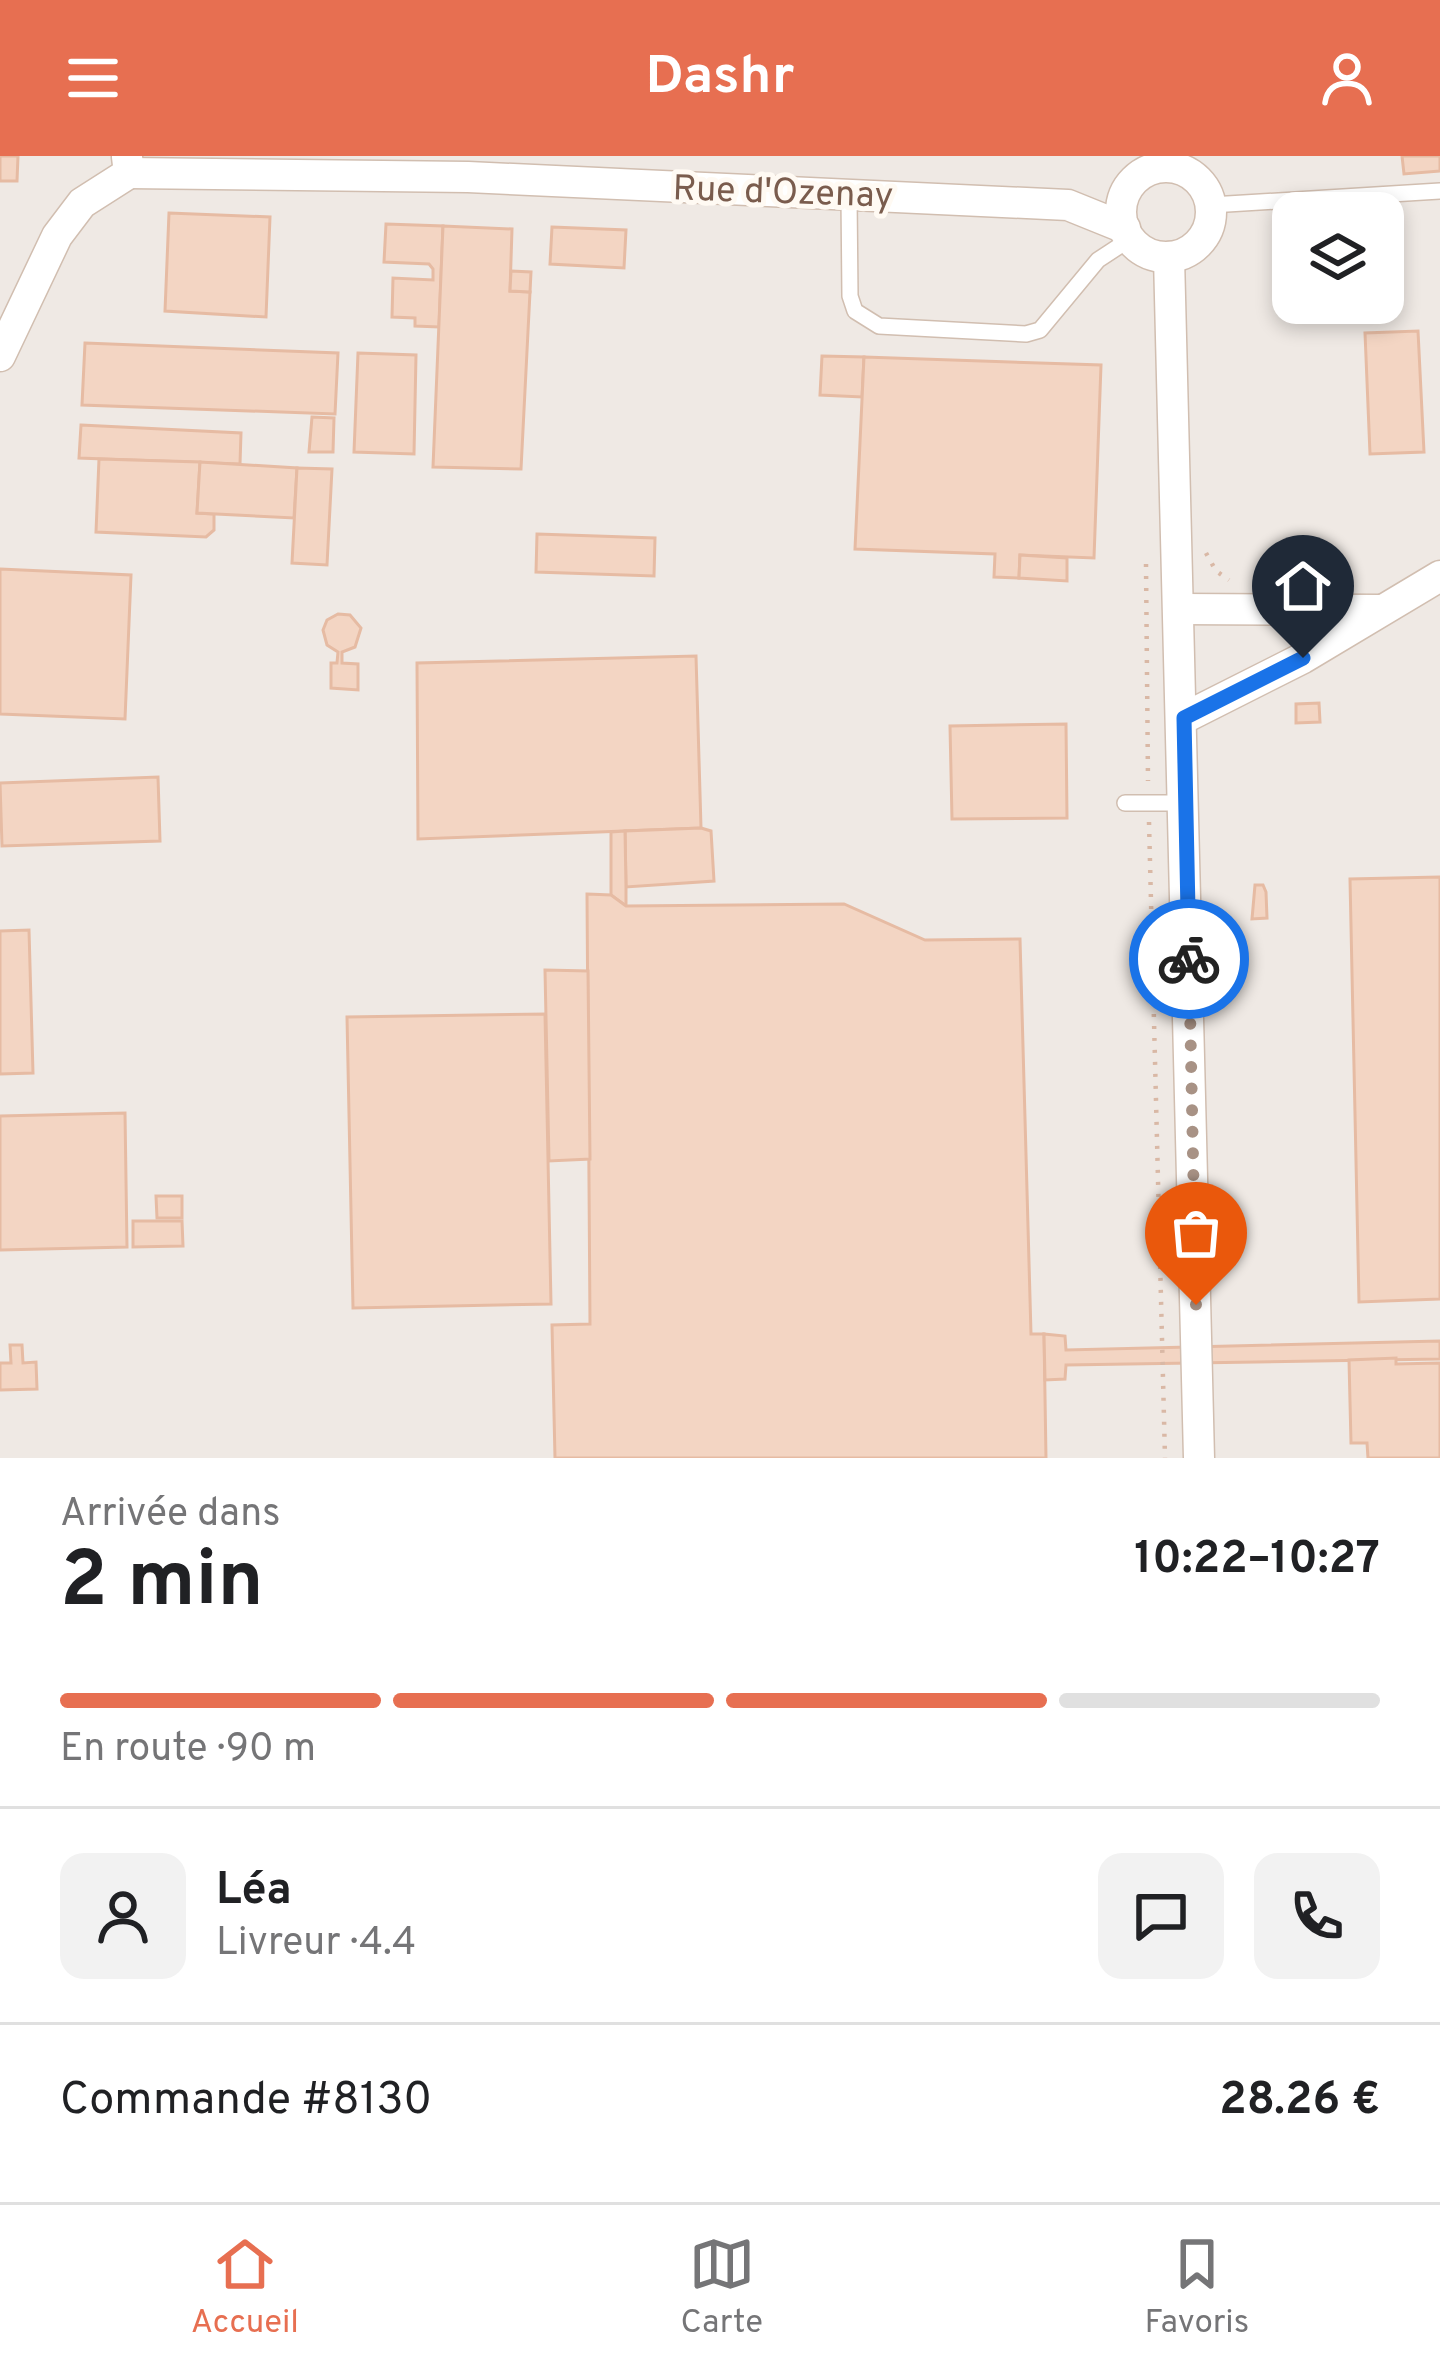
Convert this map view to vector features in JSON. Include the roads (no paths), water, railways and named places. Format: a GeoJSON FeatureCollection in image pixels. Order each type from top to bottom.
{"type":"FeatureCollection","features":[{"type":"Feature","properties":{"kind":"street"},"geometry":{"type":"LineString","coordinates":[[1168,161],[1196,178],[1211,205],[1210,224],[1202,241],[1169,257],[1142,250],[1127,234],[1122,205],[1131,183],[1168,161]]}},
{"type":"Feature","properties":{"kind":"street"},"geometry":{"type":"LineString","coordinates":[[0,356],[57,236],[82,202],[128,164]]}},
{"type":"Feature","properties":{"kind":"street","name":"Rue d'Ozenay"},"geometry":{"type":"LineString","coordinates":[[128,164],[1076,205],[1131,183]]}},
{"type":"Feature","properties":{"kind":"street","name":"Rue d'Ozenay"},"geometry":{"type":"LineString","coordinates":[[1076,205],[1127,234]]}},
{"type":"Feature","properties":{"kind":"street"},"geometry":{"type":"LineString","coordinates":[[1169,257],[1199,1458]]}},
{"type":"Feature","properties":{"kind":"street"},"geometry":{"type":"LineString","coordinates":[[1184,718],[1303,658],[1440,576]]}},
{"type":"Feature","properties":{"kind":"street"},"geometry":{"type":"LineString","coordinates":[[1179,609],[1381,610]]}},
{"type":"Feature","properties":{"kind":"lane"},"geometry":{"type":"LineString","coordinates":[[1211,205],[1440,191]]}},
{"type":"Feature","properties":{"kind":"lane"},"geometry":{"type":"LineString","coordinates":[[849,197],[850,296],[855,311],[879,326],[1026,334],[1040,330],[1098,260],[1127,234]]}},
{"type":"Feature","properties":{"kind":"lane"},"geometry":{"type":"LineString","coordinates":[[1125,803],[1185,803]]}}]}
